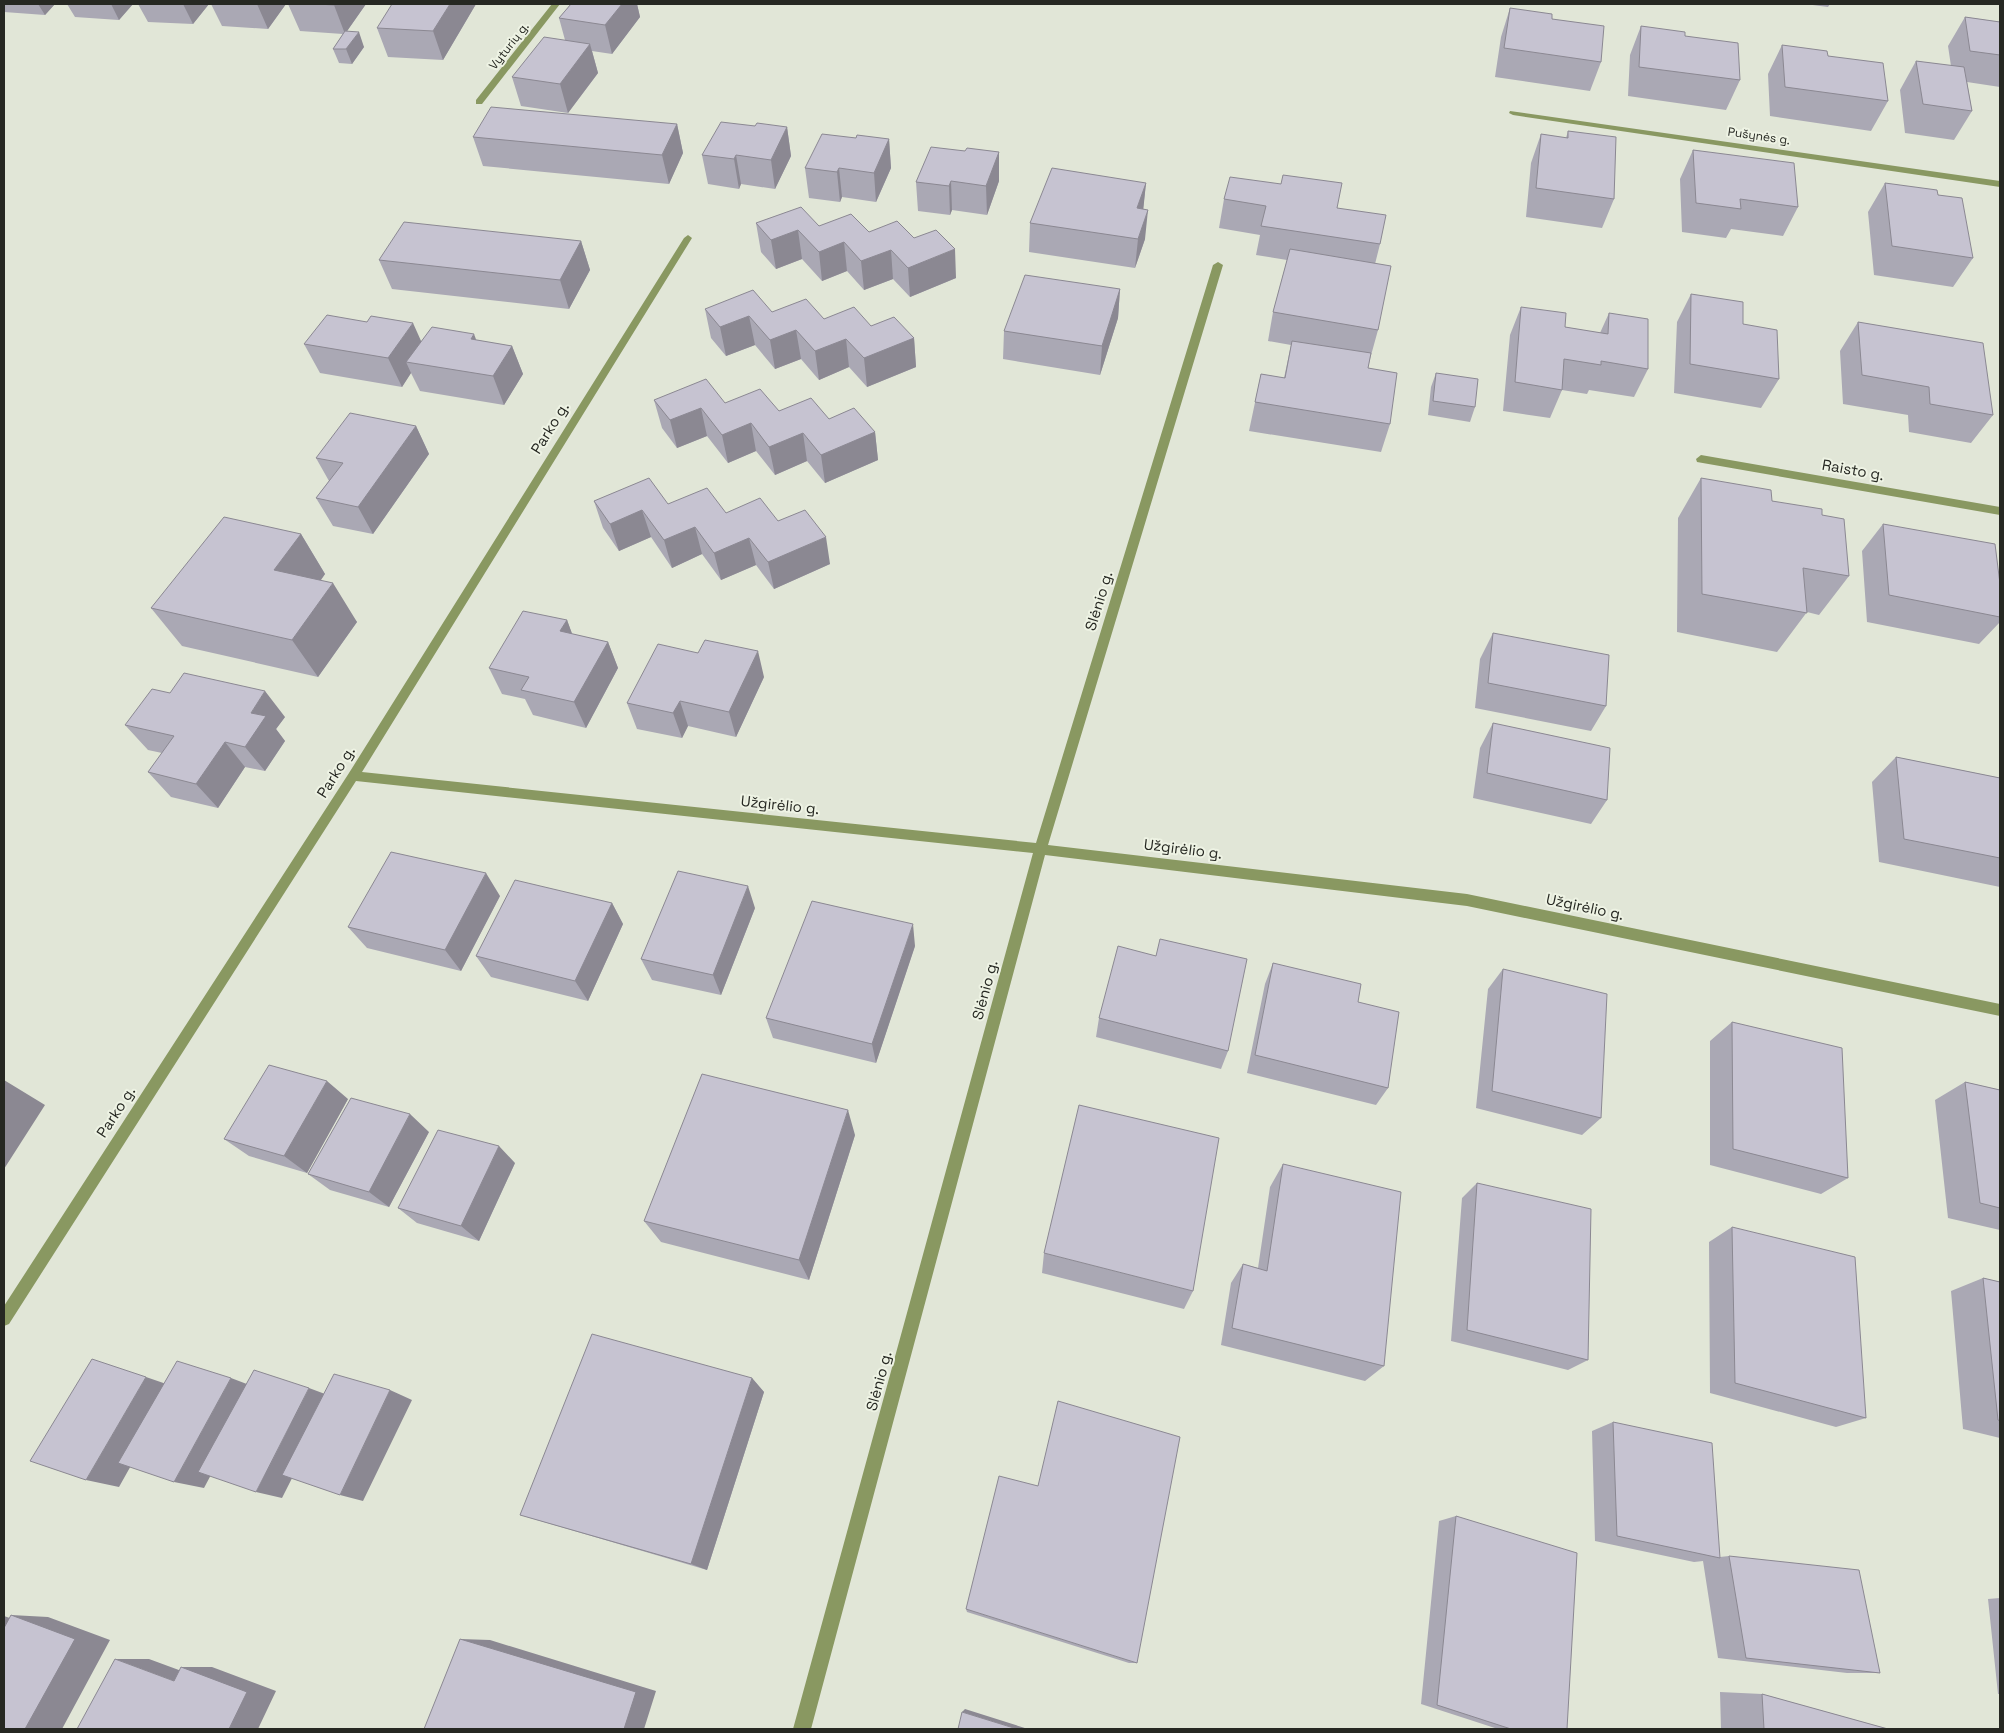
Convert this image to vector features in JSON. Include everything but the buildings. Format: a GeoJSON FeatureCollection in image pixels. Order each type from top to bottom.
{"type":"FeatureCollection","features":[{"type":"Feature","properties":{"kind":"street","name":"Vyturių g."},"geometry":{"type":"LineString","coordinates":[[479,102],[556,4]]}},
{"type":"Feature","properties":{"kind":"street","name":"Pušynės g."},"geometry":{"type":"LineString","coordinates":[[1513,113],[2000,184]]}},
{"type":"Feature","properties":{"kind":"street","name":"Parko g."},"geometry":{"type":"LineString","coordinates":[[4,1319],[353,776],[688,238]]}},
{"type":"Feature","properties":{"kind":"street","name":"Slėnio g."},"geometry":{"type":"LineString","coordinates":[[802,1729],[1040,849],[1218,265]]}},
{"type":"Feature","properties":{"kind":"street","name":"Raisto g."},"geometry":{"type":"LineString","coordinates":[[1701,459],[2000,511]]}},
{"type":"Feature","properties":{"kind":"street","name":"Užgirėlio g."},"geometry":{"type":"LineString","coordinates":[[353,776],[1040,849],[1467,900],[2000,1010]]}}]}
